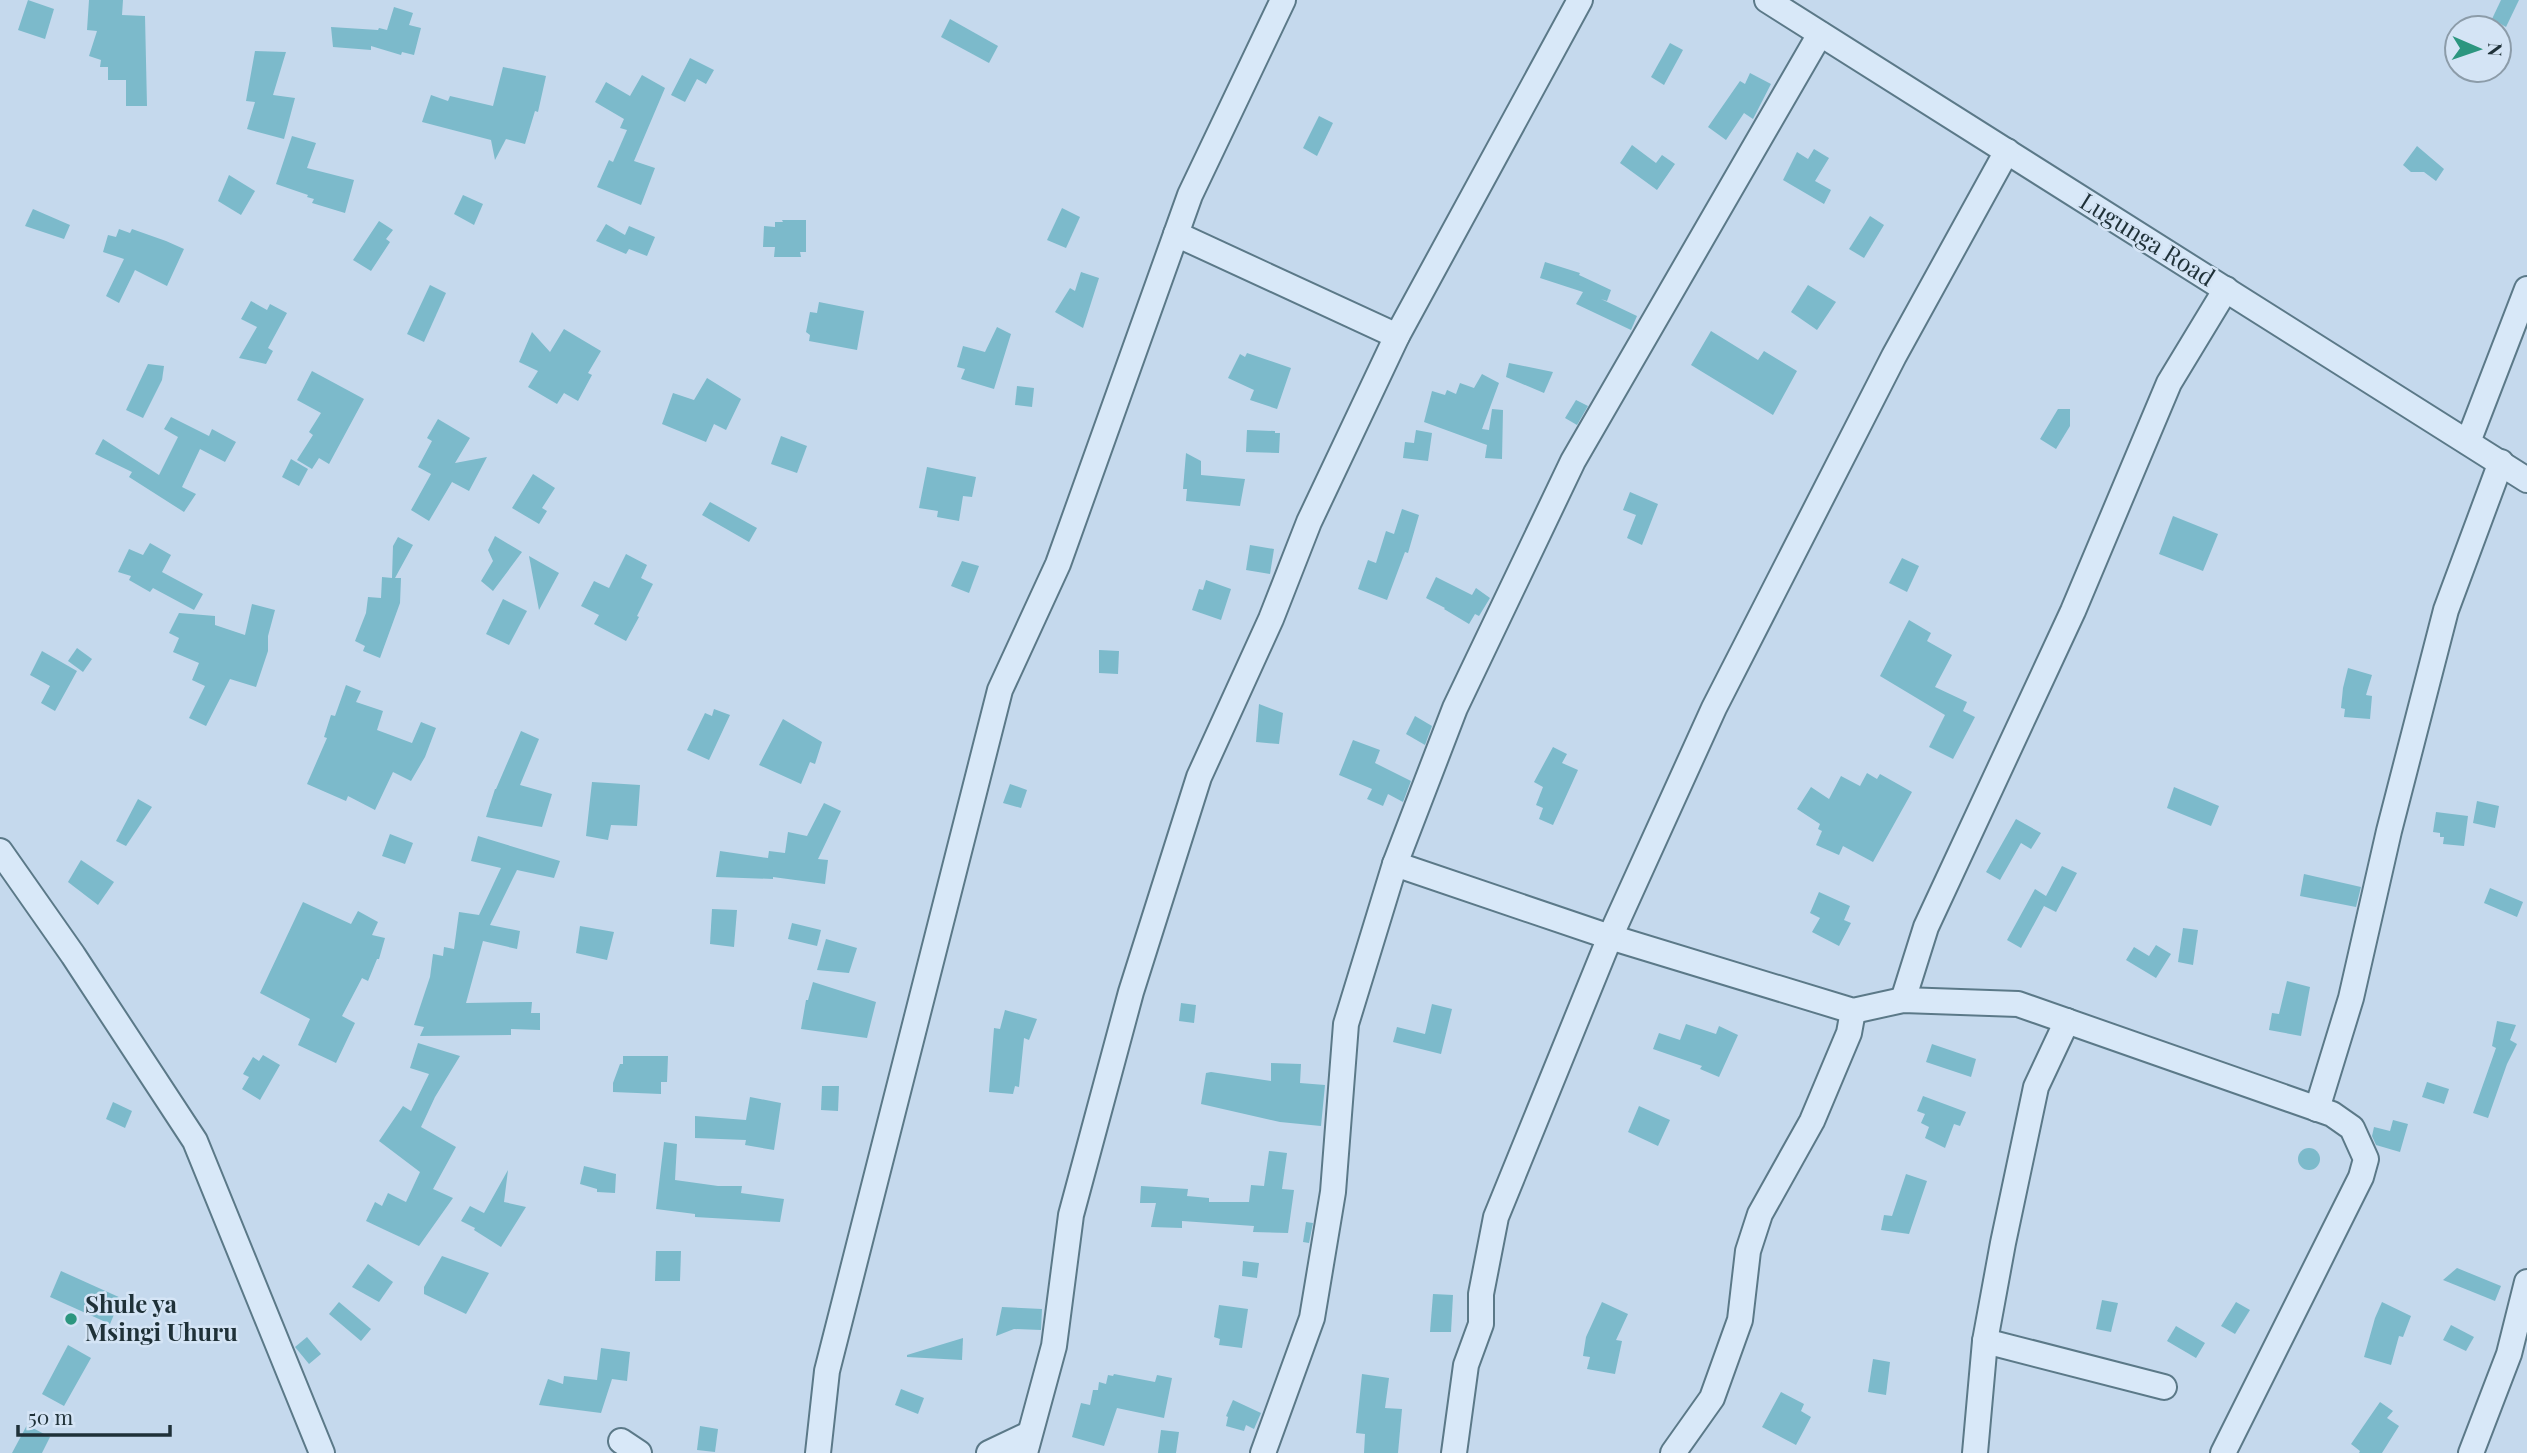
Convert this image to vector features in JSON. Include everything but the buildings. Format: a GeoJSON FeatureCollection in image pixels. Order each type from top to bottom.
{"type":"FeatureCollection","features":[{"type":"Feature","properties":{"kind":"street"},"geometry":{"type":"LineString","coordinates":[[818,1453],[827,1371],[1000,690],[1058,564],[1190,195],[1283,0]]}},
{"type":"Feature","properties":{"kind":"street"},"geometry":{"type":"LineString","coordinates":[[989,1453],[1027,1444],[1054,1346],[1071,1215],[1131,992],[1199,777],[1271,619],[1309,522],[1397,336],[1580,0]]}},
{"type":"Feature","properties":{"kind":"street","name":"Lugunga Road"},"geometry":{"type":"LineString","coordinates":[[1767,0],[2527,480]]}},
{"type":"Feature","properties":{"kind":"street"},"geometry":{"type":"LineString","coordinates":[[1263,1453],[1312,1318],[1333,1192],[1346,1024],[1395,864],[1455,708],[1573,461],[1820,34]]}},
{"type":"Feature","properties":{"kind":"street"},"geometry":{"type":"LineString","coordinates":[[1454,1453],[1466,1366],[1481,1324],[1481,1294],[1496,1217],[1610,937],[1714,708],[1894,356],[2007,151]]}},
{"type":"Feature","properties":{"kind":"street"},"geometry":{"type":"LineString","coordinates":[[1176,234],[1397,336]]}},
{"type":"Feature","properties":{"kind":"street"},"geometry":{"type":"LineString","coordinates":[[1903,1000],[1926,927],[2073,611],[2169,383],[2226,289]]}},
{"type":"Feature","properties":{"kind":"street"},"geometry":{"type":"LineString","coordinates":[[2468,442],[2527,289]]}},
{"type":"Feature","properties":{"kind":"street"},"geometry":{"type":"LineString","coordinates":[[2317,1109],[2351,998],[2389,831],[2446,610],[2501,462]]}},
{"type":"Feature","properties":{"kind":"street"},"geometry":{"type":"LineString","coordinates":[[0,851],[73,955],[195,1141],[322,1453]]}},
{"type":"Feature","properties":{"kind":"street"},"geometry":{"type":"LineString","coordinates":[[1395,864],[1610,937],[1853,1011],[1903,1000],[2018,1004],[2332,1114],[2352,1128],[2366,1159],[2361,1177],[2224,1453]]}},
{"type":"Feature","properties":{"kind":"street"},"geometry":{"type":"LineString","coordinates":[[1673,1453],[1712,1398],[1740,1320],[1748,1251],[1760,1214],[1812,1121],[1849,1033],[1853,1011]]}},
{"type":"Feature","properties":{"kind":"street"},"geometry":{"type":"LineString","coordinates":[[1975,1453],[1985,1341],[2036,1087],[2067,1021]]}},
{"type":"Feature","properties":{"kind":"street"},"geometry":{"type":"LineString","coordinates":[[2471,1453],[2509,1354],[2527,1282]]}},
{"type":"Feature","properties":{"kind":"street"},"geometry":{"type":"LineString","coordinates":[[1985,1341],[2164,1387]]}},
{"type":"Feature","properties":{"kind":"place","name":"Shule ya Msingi Uhuru"},"geometry":{"type":"Point","coordinates":[71,1319]}}]}
